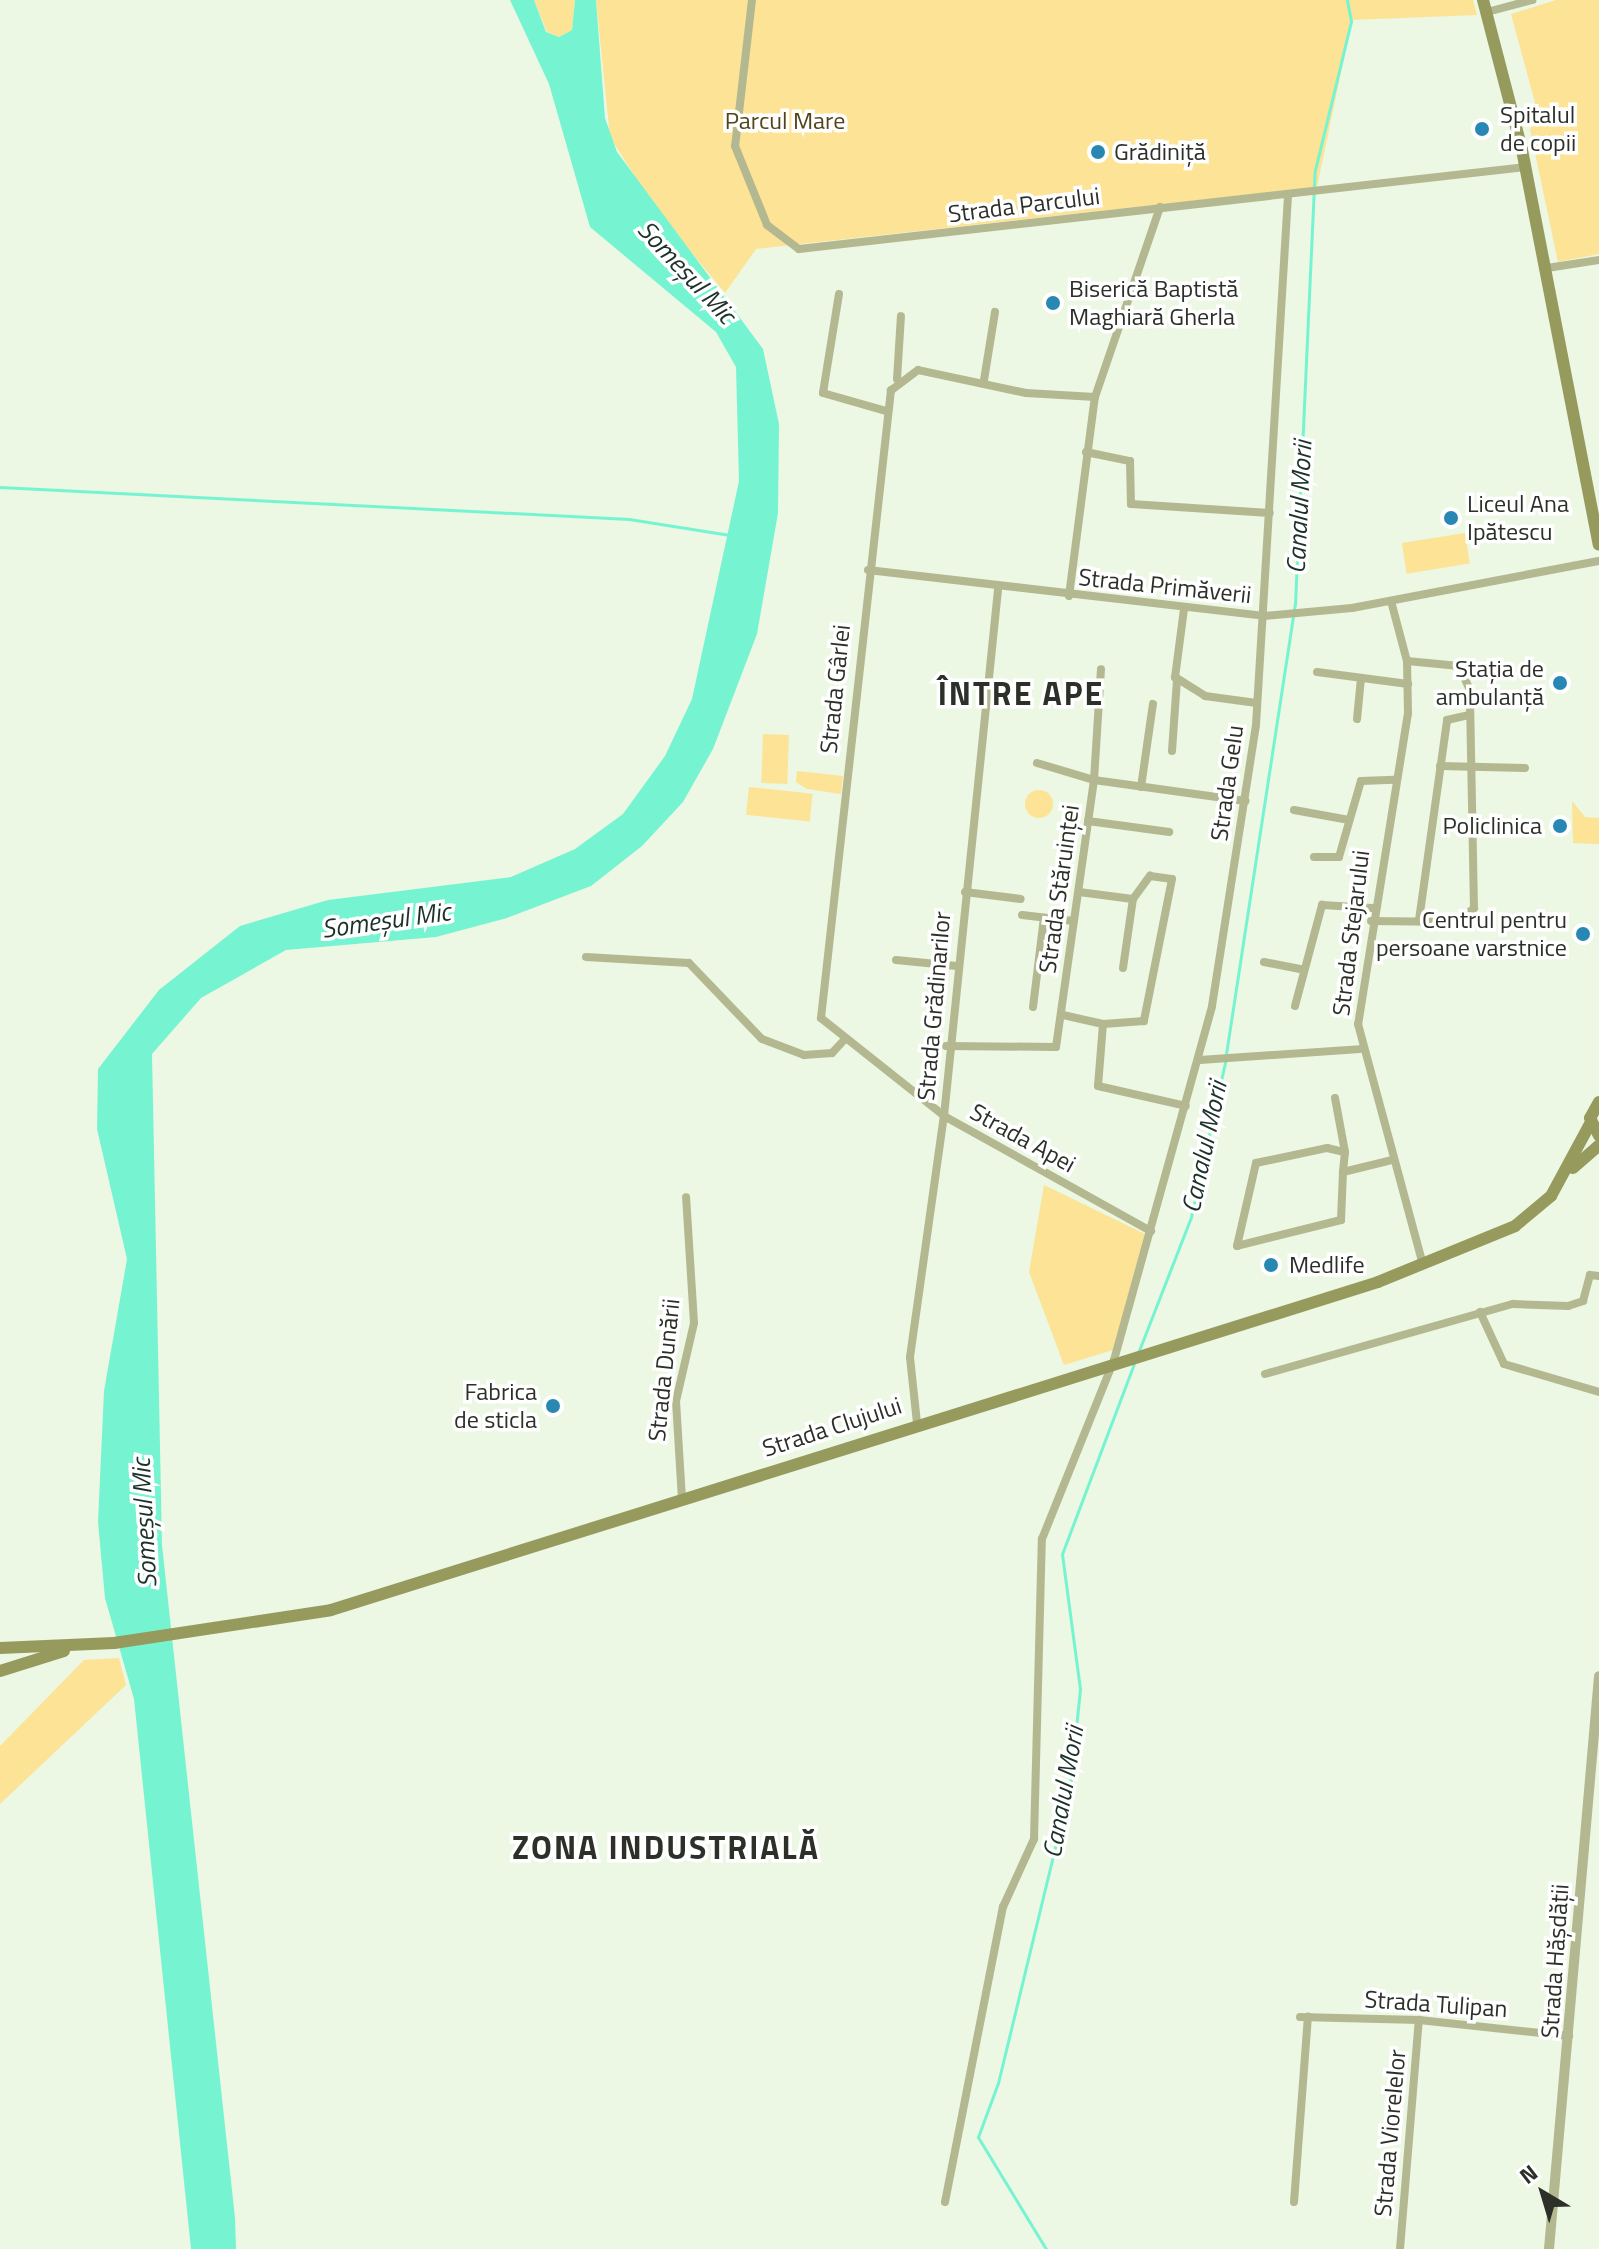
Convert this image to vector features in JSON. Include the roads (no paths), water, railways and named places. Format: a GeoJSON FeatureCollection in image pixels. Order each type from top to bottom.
{"type":"FeatureCollection","features":[{"type":"Feature","properties":{"kind":"main road"},"geometry":{"type":"LineString","coordinates":[[1485,6],[1526,167],[1599,545]]}},
{"type":"Feature","properties":{"kind":"main road","name":"Strada Clujului"},"geometry":{"type":"LineString","coordinates":[[1565,1175],[1599,1102]]}},
{"type":"Feature","properties":{"kind":"main road"},"geometry":{"type":"LineString","coordinates":[[1590,1124],[1599,1136]]}},
{"type":"Feature","properties":{"kind":"main road","name":"Strada Clujului"},"geometry":{"type":"LineString","coordinates":[[0,1648],[114,1643],[331,1610],[1120,1358],[1424,1266],[1515,1226],[1599,1145]]}},
{"type":"Feature","properties":{"kind":"main road","name":"Strada Clujului"},"geometry":{"type":"LineString","coordinates":[[0,1671],[83,1646]]}},
{"type":"Feature","properties":{"kind":"street","name":"Strada Parcului"},"geometry":{"type":"LineString","coordinates":[[752,0],[735,146],[755,205],[783,241],[799,249],[878,244],[1160,207],[1319,194],[1526,167]]}},
{"type":"Feature","properties":{"kind":"street"},"geometry":{"type":"LineString","coordinates":[[1485,6],[1532,0]]}},
{"type":"Feature","properties":{"kind":"street","name":"Strada Gelu"},"geometry":{"type":"LineString","coordinates":[[945,2202],[1003,1907],[1034,1839],[1042,1539],[1120,1358],[1151,1231],[1200,1060],[1246,801],[1264,616],[1288,196]]}},
{"type":"Feature","properties":{"kind":"street"},"geometry":{"type":"LineString","coordinates":[[1069,596],[1095,397],[1160,207]]}},
{"type":"Feature","properties":{"kind":"street"},"geometry":{"type":"LineString","coordinates":[[1547,268],[1599,260]]}},
{"type":"Feature","properties":{"kind":"street"},"geometry":{"type":"LineString","coordinates":[[839,294],[823,393],[886,411]]}},
{"type":"Feature","properties":{"kind":"street"},"geometry":{"type":"LineString","coordinates":[[984,380],[995,312]]}},
{"type":"Feature","properties":{"kind":"street","name":"Strada Gârlei"},"geometry":{"type":"LineString","coordinates":[[821,1018],[886,411],[897,379],[901,316]]}},
{"type":"Feature","properties":{"kind":"street"},"geometry":{"type":"LineString","coordinates":[[897,379],[907,372],[984,380],[1026,393],[1095,397]]}},
{"type":"Feature","properties":{"kind":"street"},"geometry":{"type":"LineString","coordinates":[[1086,452],[1130,461],[1131,504],[1270,513]]}},
{"type":"Feature","properties":{"kind":"street","name":"Strada Primăverii"},"geometry":{"type":"LineString","coordinates":[[868,570],[998,590],[1264,616],[1310,614],[1391,601],[1599,561]]}},
{"type":"Feature","properties":{"kind":"street","name":"Strada Grădinarilor"},"geometry":{"type":"LineString","coordinates":[[917,1423],[910,1357],[944,1116],[946,1046],[998,590]]}},
{"type":"Feature","properties":{"kind":"street","name":"Strada Stejarului"},"geometry":{"type":"LineString","coordinates":[[1391,601],[1407,661],[1408,684],[1372,908],[1360,1049],[1424,1266]]}},
{"type":"Feature","properties":{"kind":"street"},"geometry":{"type":"LineString","coordinates":[[1172,751],[1184,609]]}},
{"type":"Feature","properties":{"kind":"street"},"geometry":{"type":"LineString","coordinates":[[1371,921],[1471,917],[1475,768],[1468,715],[1470,690],[1459,666],[1407,661]]}},
{"type":"Feature","properties":{"kind":"street"},"geometry":{"type":"LineString","coordinates":[[1037,763],[1094,780],[1101,669]]}},
{"type":"Feature","properties":{"kind":"street"},"geometry":{"type":"LineString","coordinates":[[1317,672],[1408,684]]}},
{"type":"Feature","properties":{"kind":"street"},"geometry":{"type":"LineString","coordinates":[[1357,719],[1361,678]]}},
{"type":"Feature","properties":{"kind":"street"},"geometry":{"type":"LineString","coordinates":[[1177,679],[1205,696],[1257,703]]}},
{"type":"Feature","properties":{"kind":"street"},"geometry":{"type":"LineString","coordinates":[[1141,787],[1153,704]]}},
{"type":"Feature","properties":{"kind":"street"},"geometry":{"type":"LineString","coordinates":[[1419,920],[1447,720],[1468,715]]}},
{"type":"Feature","properties":{"kind":"street"},"geometry":{"type":"LineString","coordinates":[[1440,766],[1525,768]]}},
{"type":"Feature","properties":{"kind":"street","name":"Strada Stăruinței"},"geometry":{"type":"LineString","coordinates":[[946,1046],[1050,1049],[1063,1015],[1094,780],[1246,801]]}},
{"type":"Feature","properties":{"kind":"street"},"geometry":{"type":"LineString","coordinates":[[1314,857],[1339,857],[1361,781],[1394,780]]}},
{"type":"Feature","properties":{"kind":"street"},"geometry":{"type":"LineString","coordinates":[[1294,810],[1349,820]]}},
{"type":"Feature","properties":{"kind":"street"},"geometry":{"type":"LineString","coordinates":[[1088,821],[1169,832]]}},
{"type":"Feature","properties":{"kind":"street"},"geometry":{"type":"LineString","coordinates":[[1063,1015],[1103,1024],[1144,1021],[1172,879],[1150,876],[1133,899],[1123,968]]}},
{"type":"Feature","properties":{"kind":"street"},"geometry":{"type":"LineString","coordinates":[[965,892],[1021,899]]}},
{"type":"Feature","properties":{"kind":"street"},"geometry":{"type":"LineString","coordinates":[[1079,892],[1133,899]]}},
{"type":"Feature","properties":{"kind":"street"},"geometry":{"type":"LineString","coordinates":[[1295,1006],[1301,969],[1322,905],[1372,908]]}},
{"type":"Feature","properties":{"kind":"street"},"geometry":{"type":"LineString","coordinates":[[1022,915],[1074,921]]}},
{"type":"Feature","properties":{"kind":"street"},"geometry":{"type":"LineString","coordinates":[[1033,1007],[1044,918]]}},
{"type":"Feature","properties":{"kind":"street"},"geometry":{"type":"LineString","coordinates":[[586,957],[689,963],[762,1039],[804,1055],[832,1053],[845,1039]]}},
{"type":"Feature","properties":{"kind":"street"},"geometry":{"type":"LineString","coordinates":[[896,960],[957,966]]}},
{"type":"Feature","properties":{"kind":"street"},"geometry":{"type":"LineString","coordinates":[[1264,962],[1301,969]]}},
{"type":"Feature","properties":{"kind":"street","name":"Strada Apei"},"geometry":{"type":"LineString","coordinates":[[821,1018],[944,1116],[1151,1231]]}},
{"type":"Feature","properties":{"kind":"street"},"geometry":{"type":"LineString","coordinates":[[1103,1024],[1098,1086],[1186,1106]]}},
{"type":"Feature","properties":{"kind":"street"},"geometry":{"type":"LineString","coordinates":[[1200,1060],[1360,1049]]}},
{"type":"Feature","properties":{"kind":"street"},"geometry":{"type":"LineString","coordinates":[[1335,1098],[1345,1152],[1341,1220],[1237,1246],[1256,1163],[1327,1148],[1345,1152]]}},
{"type":"Feature","properties":{"kind":"street"},"geometry":{"type":"LineString","coordinates":[[1343,1172],[1392,1160]]}},
{"type":"Feature","properties":{"kind":"street","name":"Strada Dunării"},"geometry":{"type":"LineString","coordinates":[[682,1499],[676,1401],[694,1323],[686,1197]]}},
{"type":"Feature","properties":{"kind":"street"},"geometry":{"type":"LineString","coordinates":[[1265,1374],[1532,1300],[1568,1306],[1583,1301],[1590,1275],[1599,1276]]}},
{"type":"Feature","properties":{"kind":"street"},"geometry":{"type":"LineString","coordinates":[[1480,1312],[1504,1364],[1599,1392]]}},
{"type":"Feature","properties":{"kind":"street","name":"Strada Hășdății"},"geometry":{"type":"LineString","coordinates":[[1549,2249],[1599,1676]]}},
{"type":"Feature","properties":{"kind":"street","name":"Strada Tulipan"},"geometry":{"type":"LineString","coordinates":[[1294,2202],[1304,2017],[1419,2020],[1569,2036]]}},
{"type":"Feature","properties":{"kind":"street","name":"Strada Viorelelor"},"geometry":{"type":"LineString","coordinates":[[1400,2249],[1419,2020]]}},
{"type":"Feature","properties":{"kind":"water","name":"Someșul Mic"},"geometry":{"type":"Polygon","coordinates":[[[510,0],[534,0],[546,32],[559,37],[572,30],[575,0],[596,0],[605,118],[617,152],[763,349],[779,424],[778,513],[757,634],[713,749],[683,802],[642,846],[591,886],[507,918],[436,937],[286,950],[201,998],[152,1054],[162,1545],[236,2249],[191,2249],[134,1699],[105,1598],[98,1522],[104,1391],[127,1259],[97,1129],[98,1069],[159,990],[240,926],[328,900],[511,877],[575,849],[623,814],[665,756],[692,699],[739,481],[736,367],[716,332],[590,227],[549,84],[510,0]]]}},
{"type":"Feature","properties":{"kind":"waterway","name":"Canalul Morii"},"geometry":{"type":"LineString","coordinates":[[1226,1054],[1295,604],[1315,170],[1351,21],[1347,0]]}},
{"type":"Feature","properties":{"kind":"waterway"},"geometry":{"type":"LineString","coordinates":[[0,487],[629,519],[730,535]]}},
{"type":"Feature","properties":{"kind":"waterway","name":"Canalul Morii"},"geometry":{"type":"LineString","coordinates":[[1138,1353],[1191,1217],[1225,1062]]}},
{"type":"Feature","properties":{"kind":"waterway","name":"Canalul Morii"},"geometry":{"type":"LineString","coordinates":[[1046,2249],[978,2137],[998,2083],[1070,1786],[1080,1689],[1062,1554],[1134,1363]]}},
{"type":"Feature","properties":{"kind":"place","name":"Spitalul de copii"},"geometry":{"type":"Point","coordinates":[1482,129]}},
{"type":"Feature","properties":{"kind":"place","name":"Grădiniță"},"geometry":{"type":"Point","coordinates":[1098,152]}},
{"type":"Feature","properties":{"kind":"place","name":"Biserică Baptistă Maghiară Gherla"},"geometry":{"type":"Point","coordinates":[1053,303]}},
{"type":"Feature","properties":{"kind":"place","name":"Liceul Ana Ipătescu"},"geometry":{"type":"Point","coordinates":[1451,518]}},
{"type":"Feature","properties":{"kind":"place","name":"Stația de ambulanță"},"geometry":{"type":"Point","coordinates":[1560,683]}},
{"type":"Feature","properties":{"kind":"place","name":"Policlinica"},"geometry":{"type":"Point","coordinates":[1560,826]}},
{"type":"Feature","properties":{"kind":"place","name":"Centrul pentru persoane varstnice"},"geometry":{"type":"Point","coordinates":[1583,934]}},
{"type":"Feature","properties":{"kind":"place","name":"Medlife"},"geometry":{"type":"Point","coordinates":[1271,1265]}},
{"type":"Feature","properties":{"kind":"place","name":"Fabrica de sticla"},"geometry":{"type":"Point","coordinates":[553,1406]}},
{"type":"Feature","properties":{"kind":"district","name":"ÎNTRE APE"},"geometry":{"type":"Point","coordinates":[1021,693]}},
{"type":"Feature","properties":{"kind":"district","name":"ZONA INDUSTRIALĂ"},"geometry":{"type":"Point","coordinates":[666,1847]}},
{"type":"Feature","properties":{"kind":"park label","name":"Parcul Mare"},"geometry":{"type":"Point","coordinates":[785,121]}}]}
